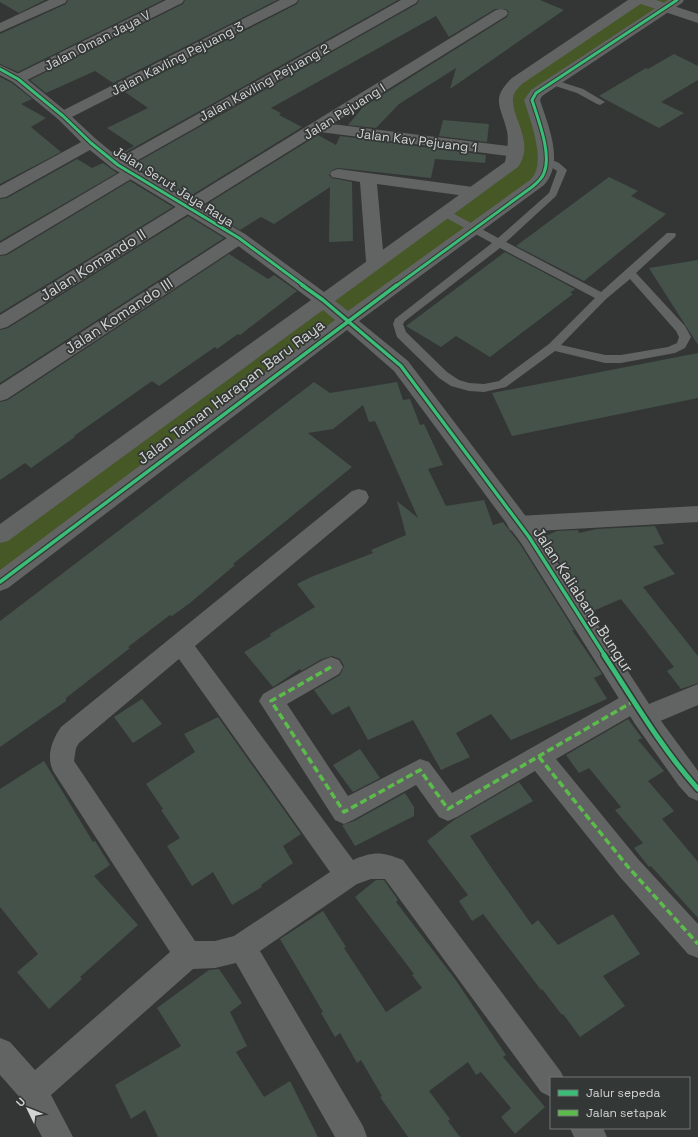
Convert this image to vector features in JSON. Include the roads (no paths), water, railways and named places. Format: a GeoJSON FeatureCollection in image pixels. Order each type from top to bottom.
{"type":"FeatureCollection","features":[{"type":"Feature","properties":{"kind":"street"},"geometry":{"type":"LineString","coordinates":[[0,28],[60,0]]}},
{"type":"Feature","properties":{"kind":"street","name":"Jalan Oman Jaya V"},"geometry":{"type":"LineString","coordinates":[[18,80],[177,0]]}},
{"type":"Feature","properties":{"kind":"street","name":"Jalan Kavling Pejuang 3"},"geometry":{"type":"LineString","coordinates":[[63,116],[290,0]]}},
{"type":"Feature","properties":{"kind":"street","name":"Jalan Kavling Pejuang 2"},"geometry":{"type":"LineString","coordinates":[[0,250],[124,169],[411,0]]}},
{"type":"Feature","properties":{"kind":"street"},"geometry":{"type":"LineString","coordinates":[[516,152],[515,133],[505,102],[506,94],[510,88],[517,81],[637,0]]}},
{"type":"Feature","properties":{"kind":"street"},"geometry":{"type":"LineString","coordinates":[[643,0],[670,4],[698,19]]}},
{"type":"Feature","properties":{"kind":"street","name":"Jalan Taman Harapan Baru Raya"},"geometry":{"type":"LineString","coordinates":[[0,582],[348,320],[532,187],[541,179],[546,169],[546,154],[532,100],[536,93],[670,4]]}},
{"type":"Feature","properties":{"kind":"street","name":"Jalan Pejuang I"},"geometry":{"type":"LineString","coordinates":[[186,208],[501,13]]}},
{"type":"Feature","properties":{"kind":"street","name":"Jalan Serut Jaya Raya"},"geometry":{"type":"LineString","coordinates":[[0,68],[18,80],[63,116],[91,143],[124,169],[186,208],[239,238],[348,320]]}},
{"type":"Feature","properties":{"kind":"street","name":"Jalan Kav Pejuang 1"},"geometry":{"type":"LineString","coordinates":[[317,127],[516,152]]}},
{"type":"Feature","properties":{"kind":"street"},"geometry":{"type":"LineString","coordinates":[[0,193],[91,143]]}},
{"type":"Feature","properties":{"kind":"street","name":"Jalan Taman Harapan Baru Raya"},"geometry":{"type":"LineString","coordinates":[[0,535],[512,164],[516,152]]}},
{"type":"Feature","properties":{"kind":"street"},"geometry":{"type":"LineString","coordinates":[[338,174],[473,192]]}},
{"type":"Feature","properties":{"kind":"street"},"geometry":{"type":"LineString","coordinates":[[368,177],[375,262]]}},
{"type":"Feature","properties":{"kind":"street","name":"Jalan Komando II"},"geometry":{"type":"LineString","coordinates":[[0,323],[186,208]]}},
{"type":"Feature","properties":{"kind":"street","name":"Jalan Komando III"},"geometry":{"type":"LineString","coordinates":[[0,394],[239,238]]}},
{"type":"Feature","properties":{"kind":"street","name":"Jalan Kaliabang Bungur"},"geometry":{"type":"LineString","coordinates":[[348,320],[401,366],[518,524],[639,709],[688,778],[698,789]]}},
{"type":"Feature","properties":{"kind":"street"},"geometry":{"type":"LineString","coordinates":[[188,955],[62,763],[64,742],[70,734],[360,497]]}},
{"type":"Feature","properties":{"kind":"street"},"geometry":{"type":"LineString","coordinates":[[518,524],[698,514]]}},
{"type":"Feature","properties":{"kind":"street"},"geometry":{"type":"LineString","coordinates":[[180,643],[348,875]]}},
{"type":"Feature","properties":{"kind":"street"},"geometry":{"type":"LineString","coordinates":[[332,667],[271,701],[344,812],[420,770],[448,809],[539,757],[639,709],[698,694]]}},
{"type":"Feature","properties":{"kind":"street"},"geometry":{"type":"LineString","coordinates":[[539,757],[629,868],[698,944]]}},
{"type":"Feature","properties":{"kind":"street"},"geometry":{"type":"LineString","coordinates":[[33,1091],[188,955],[210,956],[227,954],[242,948],[348,875],[376,864],[394,869],[550,1081]]}},
{"type":"Feature","properties":{"kind":"street"},"geometry":{"type":"LineString","coordinates":[[242,948],[352,1137]]}},
{"type":"Feature","properties":{"kind":"street"},"geometry":{"type":"LineString","coordinates":[[0,1052],[33,1091],[58,1137]]}},
{"type":"Feature","properties":{"kind":"street"},"geometry":{"type":"LineString","coordinates":[[586,1129],[592,1137]]}},
{"type":"Feature","properties":{"kind":"lane"},"geometry":{"type":"LineString","coordinates":[[552,82],[580,91],[596,100]]}},
{"type":"Feature","properties":{"kind":"lane"},"geometry":{"type":"LineString","coordinates":[[546,160],[556,164],[562,170],[553,194],[499,243],[400,319],[398,324],[401,334],[443,375],[455,383],[469,387],[484,388],[502,384],[553,347],[602,297],[671,235]]}},
{"type":"Feature","properties":{"kind":"lane"},"geometry":{"type":"LineString","coordinates":[[445,213],[602,297]]}},
{"type":"Feature","properties":{"kind":"lane"},"geometry":{"type":"LineString","coordinates":[[553,347],[605,359],[621,359],[671,350],[681,345],[685,337],[681,330],[630,273]]}}]}
